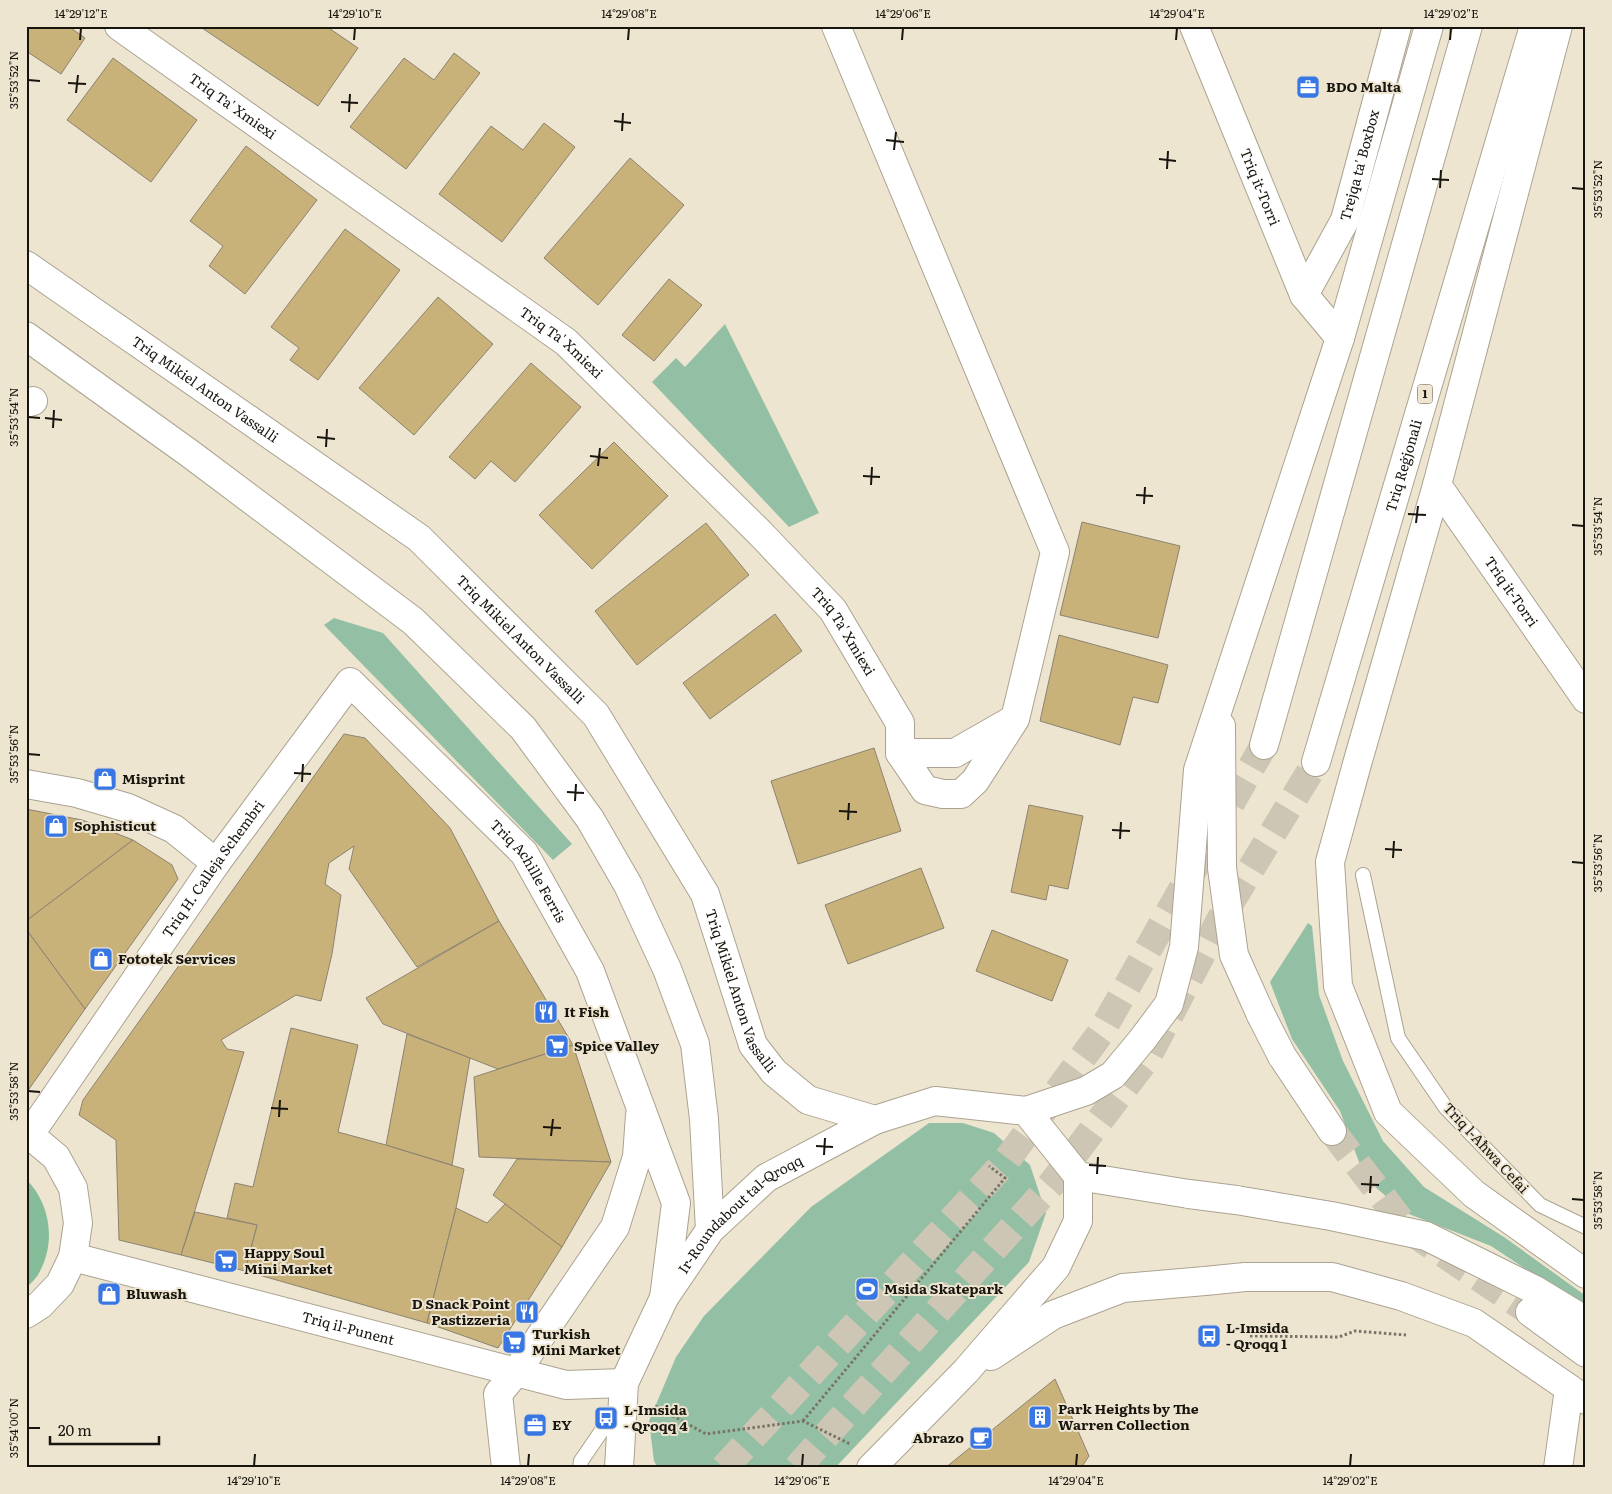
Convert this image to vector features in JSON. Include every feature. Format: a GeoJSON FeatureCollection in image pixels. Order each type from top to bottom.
{"type":"FeatureCollection","features":[{"type":"Feature","properties":{"kind":"main road","name":"Triq Ta' Xmiexi"},"geometry":{"type":"LineString","coordinates":[[119,26],[566,342],[760,533],[833,610],[900,724],[900,753]]}},
{"type":"Feature","properties":{"kind":"main road"},"geometry":{"type":"LineString","coordinates":[[836,26],[1055,552],[1015,719],[975,782],[961,794],[943,794],[925,790],[900,753]]}},
{"type":"Feature","properties":{"kind":"main road","name":"Triq it-Torri"},"geometry":{"type":"LineString","coordinates":[[1194,26],[1304,295],[1340,338]]}},
{"type":"Feature","properties":{"kind":"main road","name":"Trejqa ta' Boxbox"},"geometry":{"type":"LineString","coordinates":[[1304,295],[1345,220],[1397,26]]}},
{"type":"Feature","properties":{"kind":"main road"},"geometry":{"type":"LineString","coordinates":[[873,1460],[966,1371],[1056,1267],[1078,1221],[1078,1176],[1026,1111],[1086,1090],[1113,1075],[1169,1004],[1184,947],[1198,770],[1340,338],[1428,26]]}},
{"type":"Feature","properties":{"kind":"main road"},"geometry":{"type":"LineString","coordinates":[[1264,745],[1468,26]]}},
{"type":"Feature","properties":{"kind":"main road","name":"Triq Reġjonali"},"geometry":{"type":"LineString","coordinates":[[1316,762],[1534,26]]}},
{"type":"Feature","properties":{"kind":"main road"},"geometry":{"type":"LineString","coordinates":[[1558,26],[1437,485],[1330,862],[1338,986],[1388,1112],[1474,1194],[1586,1274]]}},
{"type":"Feature","properties":{"kind":"main road","name":"Triq Mikiel Anton Vassalli"},"geometry":{"type":"LineString","coordinates":[[26,265],[419,538],[596,715],[705,894],[753,1046],[774,1072],[808,1100],[875,1120]]}},
{"type":"Feature","properties":{"kind":"main road"},"geometry":{"type":"LineString","coordinates":[[26,336],[189,453],[413,621],[523,728],[590,819],[628,885],[668,968],[695,1044],[704,1119],[710,1230]]}},
{"type":"Feature","properties":{"kind":"main road","name":"Triq it-Torri"},"geometry":{"type":"LineString","coordinates":[[1437,485],[1586,698]]}},
{"type":"Feature","properties":{"kind":"main road","name":"Triq H. Calleja Schembri"},"geometry":{"type":"LineString","coordinates":[[28,1133],[216,863],[350,682]]}},
{"type":"Feature","properties":{"kind":"main road","name":"Triq Achille Ferris"},"geometry":{"type":"LineString","coordinates":[[350,682],[524,853],[590,971],[676,1203],[664,1298]]}},
{"type":"Feature","properties":{"kind":"main road"},"geometry":{"type":"LineString","coordinates":[[1221,704],[1223,878],[1234,955],[1282,1056],[1332,1131]]}},
{"type":"Feature","properties":{"kind":"main road"},"geometry":{"type":"LineString","coordinates":[[900,753],[955,753],[1015,719]]}},
{"type":"Feature","properties":{"kind":"main road"},"geometry":{"type":"LineString","coordinates":[[26,784],[77,793],[128,808],[174,829],[216,863]]}},
{"type":"Feature","properties":{"kind":"main road","name":"Ir-Roundabout tal-Qroqq"},"geometry":{"type":"LineString","coordinates":[[619,1468],[623,1392],[664,1298],[710,1230],[766,1178],[875,1120],[936,1101],[1026,1111]]}},
{"type":"Feature","properties":{"kind":"main road","name":"Triq Achille Ferris"},"geometry":{"type":"LineString","coordinates":[[506,1468],[498,1394],[516,1372],[615,1227],[637,1157],[641,1106]]}},
{"type":"Feature","properties":{"kind":"main road"},"geometry":{"type":"LineString","coordinates":[[26,1314],[40,1305],[60,1284],[73,1257],[78,1223],[72,1188],[56,1157],[28,1133]]}},
{"type":"Feature","properties":{"kind":"main road"},"geometry":{"type":"LineString","coordinates":[[1078,1176],[1331,1216],[1426,1236],[1535,1290],[1586,1321]]}},
{"type":"Feature","properties":{"kind":"main road","name":"Triq il-Punent"},"geometry":{"type":"LineString","coordinates":[[73,1257],[566,1385],[623,1392]]}},
{"type":"Feature","properties":{"kind":"main road"},"geometry":{"type":"LineString","coordinates":[[966,1371],[1053,1315],[1123,1288],[1245,1278],[1332,1277],[1401,1296],[1474,1323],[1578,1394],[1558,1468]]}},
{"type":"Feature","properties":{"kind":"main road"},"geometry":{"type":"LineString","coordinates":[[1530,1312],[1586,1353]]}},
{"type":"Feature","properties":{"kind":"lane","name":"Triq l-Aħwa Cefai"},"geometry":{"type":"LineString","coordinates":[[1363,875],[1398,1038],[1446,1108],[1540,1205],[1586,1227]]}},
{"type":"Feature","properties":{"kind":"lane"},"geometry":{"type":"LineString","coordinates":[[580,1468],[581,1461],[623,1392]]}},
{"type":"Feature","properties":{"kind":"path"},"geometry":{"type":"LineString","coordinates":[[803,1421],[1005,1178],[989,1166]]}},
{"type":"Feature","properties":{"kind":"path"},"geometry":{"type":"LineString","coordinates":[[1250,1336],[1339,1337],[1355,1331],[1412,1335]]}},
{"type":"Feature","properties":{"kind":"path"},"geometry":{"type":"LineString","coordinates":[[655,1406],[706,1434],[803,1421],[873,1460]]}},
{"type":"Feature","properties":{"kind":"green space"},"geometry":{"type":"Polygon","coordinates":[[[725,324],[819,513],[789,527],[652,382],[676,358],[685,367],[725,324]]]}},
{"type":"Feature","properties":{"kind":"green space"},"geometry":{"type":"Polygon","coordinates":[[[334,618],[383,633],[572,844],[553,860],[324,625],[334,618]]]}},
{"type":"Feature","properties":{"kind":"green space"},"geometry":{"type":"Polygon","coordinates":[[[1308,923],[1312,926],[1319,995],[1343,1061],[1383,1141],[1424,1187],[1504,1237],[1586,1296],[1586,1309],[1491,1246],[1404,1212],[1365,1178],[1340,1111],[1292,1039],[1270,982],[1308,923]]]}},
{"type":"Feature","properties":{"kind":"green space","name":"Msida Skatepark"},"geometry":{"type":"Polygon","coordinates":[[[929,1123],[963,1123],[994,1133],[1030,1165],[1046,1213],[1029,1262],[835,1468],[658,1468],[654,1461],[649,1421],[676,1357],[704,1316],[811,1207],[929,1123]]]}},
{"type":"Feature","properties":{"kind":"green space"},"geometry":{"type":"Polygon","coordinates":[[[26,1179],[41,1200],[46,1212],[49,1237],[48,1249],[38,1275],[26,1288],[26,1179]]]}},
{"type":"Feature","properties":{"kind":"building"},"geometry":{"type":"Polygon","coordinates":[[[26,26],[68,26],[85,38],[61,74],[26,51],[26,26]]]}},
{"type":"Feature","properties":{"kind":"building"},"geometry":{"type":"Polygon","coordinates":[[[199,26],[326,26],[358,48],[318,106],[199,26]]]}},
{"type":"Feature","properties":{"kind":"building"},"geometry":{"type":"Polygon","coordinates":[[[454,53],[480,73],[406,169],[350,127],[404,58],[434,80],[454,53]]]}},
{"type":"Feature","properties":{"kind":"building"},"geometry":{"type":"Polygon","coordinates":[[[113,58],[197,120],[151,182],[67,120],[113,58]]]}},
{"type":"Feature","properties":{"kind":"building"},"geometry":{"type":"Polygon","coordinates":[[[544,123],[575,147],[502,242],[439,194],[491,126],[523,150],[544,123]]]}},
{"type":"Feature","properties":{"kind":"building"},"geometry":{"type":"Polygon","coordinates":[[[246,146],[317,200],[245,294],[209,266],[223,246],[190,221],[246,146]]]}},
{"type":"Feature","properties":{"kind":"building"},"geometry":{"type":"Polygon","coordinates":[[[630,158],[684,205],[598,305],[544,258],[630,158]]]}},
{"type":"Feature","properties":{"kind":"building"},"geometry":{"type":"Polygon","coordinates":[[[345,229],[400,270],[318,380],[290,360],[299,348],[271,327],[345,229]]]}},
{"type":"Feature","properties":{"kind":"building"},"geometry":{"type":"Polygon","coordinates":[[[669,279],[702,305],[654,361],[622,335],[669,279]]]}},
{"type":"Feature","properties":{"kind":"building"},"geometry":{"type":"Polygon","coordinates":[[[438,297],[493,344],[414,435],[359,388],[438,297]]]}},
{"type":"Feature","properties":{"kind":"building"},"geometry":{"type":"Polygon","coordinates":[[[531,363],[581,407],[515,482],[491,461],[475,479],[449,457],[531,363]]]}},
{"type":"Feature","properties":{"kind":"building"},"geometry":{"type":"Polygon","coordinates":[[[614,442],[668,496],[592,569],[539,515],[614,442]]]}},
{"type":"Feature","properties":{"kind":"building"},"geometry":{"type":"Polygon","coordinates":[[[1082,522],[1180,546],[1158,638],[1060,615],[1082,522]]]}},
{"type":"Feature","properties":{"kind":"building"},"geometry":{"type":"Polygon","coordinates":[[[706,523],[749,575],[637,665],[595,611],[706,523]]]}},
{"type":"Feature","properties":{"kind":"building"},"geometry":{"type":"Polygon","coordinates":[[[775,614],[802,651],[710,719],[683,683],[775,614]]]}},
{"type":"Feature","properties":{"kind":"building"},"geometry":{"type":"Polygon","coordinates":[[[1059,635],[1168,665],[1158,703],[1133,697],[1120,745],[1040,721],[1059,635]]]}},
{"type":"Feature","properties":{"kind":"building"},"geometry":{"type":"Polygon","coordinates":[[[344,734],[365,738],[450,828],[499,921],[417,967],[349,869],[354,846],[329,863],[325,884],[341,895],[332,954],[321,1001],[296,995],[221,1040],[227,1049],[244,1052],[181,1255],[119,1240],[116,1140],[79,1115],[83,1100],[344,734]]]}},
{"type":"Feature","properties":{"kind":"building"},"geometry":{"type":"Polygon","coordinates":[[[874,748],[901,831],[798,864],[771,781],[874,748]]]}},
{"type":"Feature","properties":{"kind":"building"},"geometry":{"type":"Polygon","coordinates":[[[1029,805],[1083,816],[1068,889],[1049,885],[1046,900],[1011,892],[1029,805]]]}},
{"type":"Feature","properties":{"kind":"building"},"geometry":{"type":"Polygon","coordinates":[[[26,809],[82,820],[133,840],[26,921],[26,809]]]}},
{"type":"Feature","properties":{"kind":"building"},"geometry":{"type":"Polygon","coordinates":[[[133,840],[172,865],[178,879],[85,1009],[26,929],[26,921],[133,840]]]}},
{"type":"Feature","properties":{"kind":"building"},"geometry":{"type":"Polygon","coordinates":[[[921,868],[944,928],[848,964],[825,905],[921,868]]]}},
{"type":"Feature","properties":{"kind":"building"},"geometry":{"type":"Polygon","coordinates":[[[499,921],[573,1045],[498,1069],[383,1024],[366,998],[499,921]]]}},
{"type":"Feature","properties":{"kind":"building"},"geometry":{"type":"Polygon","coordinates":[[[26,929],[85,1009],[27,1092],[26,1092],[26,929]]]}},
{"type":"Feature","properties":{"kind":"building"},"geometry":{"type":"Polygon","coordinates":[[[992,930],[1068,960],[1052,1001],[976,971],[992,930]]]}},
{"type":"Feature","properties":{"kind":"building"},"geometry":{"type":"Polygon","coordinates":[[[291,1028],[358,1045],[338,1132],[464,1169],[427,1323],[245,1271],[257,1225],[227,1218],[235,1183],[253,1187],[291,1028]]]}},
{"type":"Feature","properties":{"kind":"building"},"geometry":{"type":"Polygon","coordinates":[[[407,1034],[470,1058],[452,1165],[386,1145],[407,1034]]]}},
{"type":"Feature","properties":{"kind":"building"},"geometry":{"type":"Polygon","coordinates":[[[573,1045],[611,1162],[479,1157],[474,1077],[573,1045]]]}},
{"type":"Feature","properties":{"kind":"building"},"geometry":{"type":"Polygon","coordinates":[[[517,1159],[611,1162],[562,1247],[493,1195],[517,1159]]]}},
{"type":"Feature","properties":{"kind":"building"},"geometry":{"type":"Polygon","coordinates":[[[505,1204],[562,1247],[498,1348],[427,1323],[456,1208],[487,1223],[505,1204]]]}},
{"type":"Feature","properties":{"kind":"building"},"geometry":{"type":"Polygon","coordinates":[[[195,1212],[257,1225],[245,1271],[181,1255],[195,1212]]]}},
{"type":"Feature","properties":{"kind":"building","name":"Park Heights by The Warren Collection"},"geometry":{"type":"Polygon","coordinates":[[[1055,1379],[1089,1456],[1081,1468],[945,1468],[1055,1379]]]}},
{"type":"Feature","properties":{"kind":"tunnel"},"geometry":{"type":"LineString","coordinates":[[724,1468],[1006,1161],[1100,1034],[1264,745]]}},
{"type":"Feature","properties":{"kind":"tunnel"},"geometry":{"type":"LineString","coordinates":[[797,1468],[1050,1186],[1147,1058],[1221,918],[1316,762]]}},
{"type":"Feature","properties":{"kind":"tunnel"},"geometry":{"type":"LineString","coordinates":[[1332,1131],[1407,1229],[1530,1312]]}},
{"type":"Feature","properties":{"kind":"place","name":"BDO Malta"},"geometry":{"type":"Point","coordinates":[1308,87]}},
{"type":"Feature","properties":{"kind":"place","name":"Misprint"},"geometry":{"type":"Point","coordinates":[105,779]}},
{"type":"Feature","properties":{"kind":"place","name":"Sophisticut"},"geometry":{"type":"Point","coordinates":[56,826]}},
{"type":"Feature","properties":{"kind":"place","name":"Fototek Services"},"geometry":{"type":"Point","coordinates":[101,959]}},
{"type":"Feature","properties":{"kind":"place","name":"It Fish"},"geometry":{"type":"Point","coordinates":[546,1012]}},
{"type":"Feature","properties":{"kind":"place","name":"Spice Valley"},"geometry":{"type":"Point","coordinates":[557,1046]}},
{"type":"Feature","properties":{"kind":"place","name":"Happy Soul Mini Market"},"geometry":{"type":"Point","coordinates":[226,1261]}},
{"type":"Feature","properties":{"kind":"place","name":"Msida Skatepark"},"geometry":{"type":"Point","coordinates":[867,1289]}},
{"type":"Feature","properties":{"kind":"place","name":"Bluwash"},"geometry":{"type":"Point","coordinates":[109,1294]}},
{"type":"Feature","properties":{"kind":"place","name":"D Snack Point Pastizzeria"},"geometry":{"type":"Point","coordinates":[527,1312]}},
{"type":"Feature","properties":{"kind":"place","name":"L-Imsida - Qroqq 1"},"geometry":{"type":"Point","coordinates":[1209,1336]}},
{"type":"Feature","properties":{"kind":"place","name":"Turkish Mini Market"},"geometry":{"type":"Point","coordinates":[514,1342]}},
{"type":"Feature","properties":{"kind":"place","name":"Park Heights by The Warren Collection"},"geometry":{"type":"Point","coordinates":[1040,1417]}},
{"type":"Feature","properties":{"kind":"place","name":"L-Imsida - Qroqq 4"},"geometry":{"type":"Point","coordinates":[606,1418]}},
{"type":"Feature","properties":{"kind":"place","name":"EY"},"geometry":{"type":"Point","coordinates":[535,1425]}},
{"type":"Feature","properties":{"kind":"place","name":"Abrazo"},"geometry":{"type":"Point","coordinates":[981,1438]}}]}
